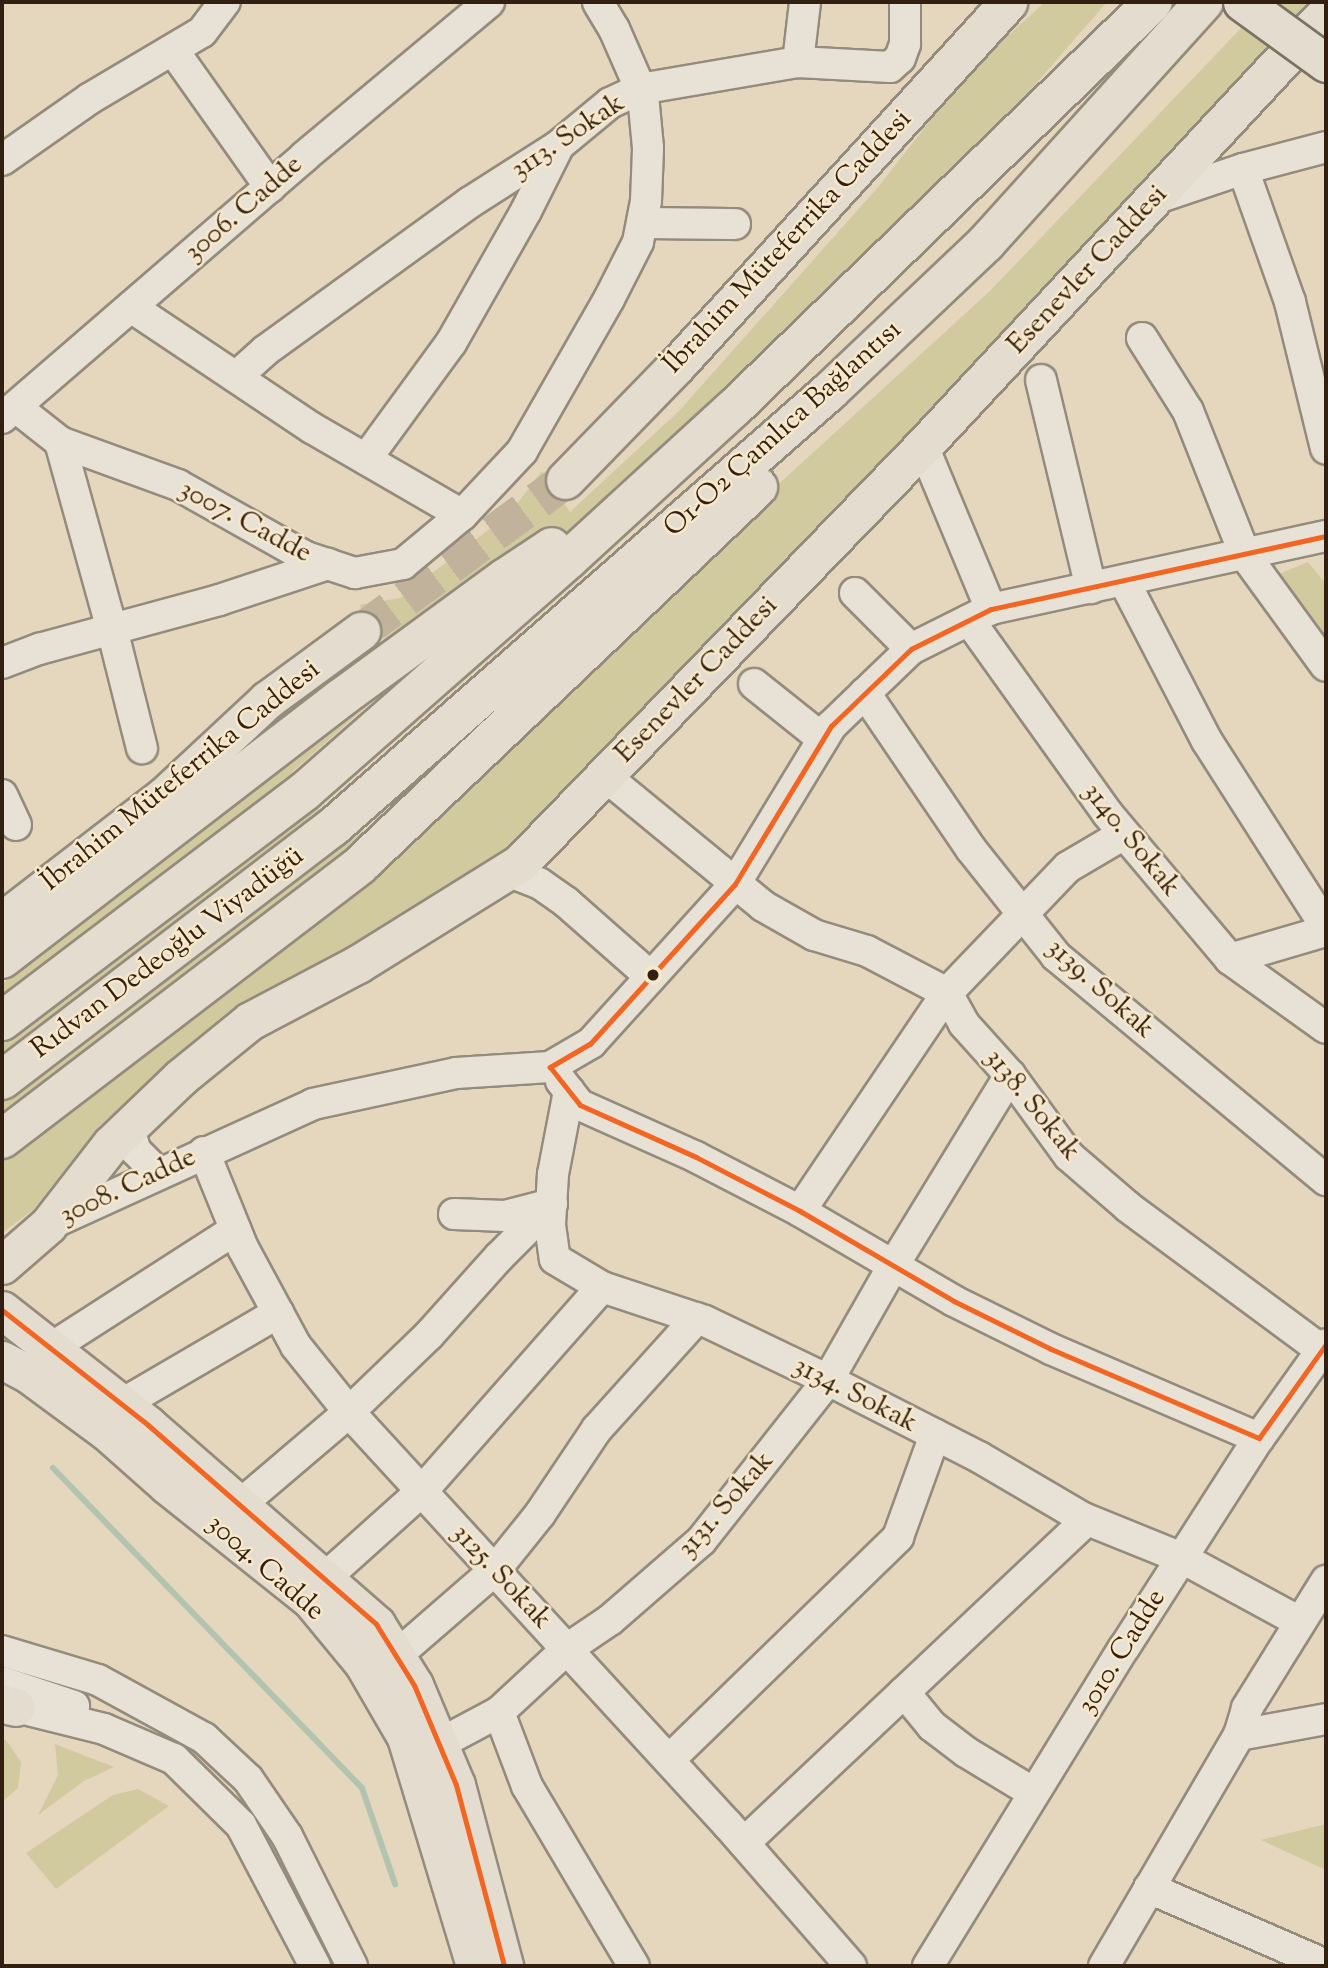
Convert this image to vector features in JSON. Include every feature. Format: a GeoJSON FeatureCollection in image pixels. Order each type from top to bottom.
{"type":"FeatureCollection","features":[{"type":"Feature","properties":{"kind":"highway"},"geometry":{"type":"LineString","coordinates":[[957,195],[1120,2]]}},
{"type":"Feature","properties":{"kind":"highway","name":"O1-O2 Çamlıca Bağlantısı"},"geometry":{"type":"LineString","coordinates":[[305,791],[652,483],[957,195],[1153,2]]}},
{"type":"Feature","properties":{"kind":"highway","name":"O1-O2 Çamlıca Bağlantısı"},"geometry":{"type":"LineString","coordinates":[[334,827],[830,391],[986,243],[1199,9]]}},
{"type":"Feature","properties":{"kind":"highway"},"geometry":{"type":"LineString","coordinates":[[2,1139],[360,865],[868,383],[986,243]]}},
{"type":"Feature","properties":{"kind":"highway"},"geometry":{"type":"LineString","coordinates":[[2,959],[505,578],[652,483]]}},
{"type":"Feature","properties":{"kind":"highway","name":"Rıdvan Dedeoğlu Viyadüğü"},"geometry":{"type":"LineString","coordinates":[[2,1021],[305,791]]}},
{"type":"Feature","properties":{"kind":"highway","name":"Rıdvan Dedeoğlu Viyadüğü"},"geometry":{"type":"LineString","coordinates":[[2,1080],[334,827]]}},
{"type":"Feature","properties":{"kind":"main road","name":"İbrahim Müteferrika Caddesi"},"geometry":{"type":"LineString","coordinates":[[565,480],[676,366],[1009,2]]}},
{"type":"Feature","properties":{"kind":"main road"},"geometry":{"type":"LineString","coordinates":[[1242,2],[1326,63]]}},
{"type":"Feature","properties":{"kind":"main road","name":"Esenevler Caddesi"},"geometry":{"type":"LineString","coordinates":[[2,1265],[48,1225],[111,1144],[181,1077],[250,1021],[358,964],[520,863],[923,446],[1326,13]]}},
{"type":"Feature","properties":{"kind":"main road","name":"İbrahim Müteferrika Caddesi"},"geometry":{"type":"LineString","coordinates":[[2,921],[164,796],[267,700],[361,631]]}},
{"type":"Feature","properties":{"kind":"main road","name":"3004. Cadde"},"geometry":{"type":"LineString","coordinates":[[2,1310],[122,1404],[241,1504],[376,1624],[414,1685],[456,1785],[504,1966]]}},
{"type":"Feature","properties":{"kind":"main road","name":"3004. Cadde"},"geometry":{"type":"LineString","coordinates":[[2,1360],[30,1375],[106,1431],[167,1485],[311,1600],[363,1663],[407,1737],[475,1966]]}},
{"type":"Feature","properties":{"kind":"street"},"geometry":{"type":"LineString","coordinates":[[2,160],[89,99],[202,32],[225,2]]}},
{"type":"Feature","properties":{"kind":"street","name":"3006. Cadde"},"geometry":{"type":"LineString","coordinates":[[9,413],[489,2]]}},
{"type":"Feature","properties":{"kind":"street","name":"3007. Cadde"},"geometry":{"type":"LineString","coordinates":[[9,413],[60,442],[178,485],[306,558],[355,573],[403,564],[462,514],[522,451],[609,299],[638,242],[646,201],[648,148],[640,89],[614,29],[598,2]]}},
{"type":"Feature","properties":{"kind":"street"},"geometry":{"type":"LineString","coordinates":[[798,62],[805,2]]}},
{"type":"Feature","properties":{"kind":"street","name":"3113. Sokak"},"geometry":{"type":"LineString","coordinates":[[236,377],[266,351],[469,202],[558,146],[610,103],[640,89],[798,62],[890,67],[901,58],[905,44],[905,2]]}},
{"type":"Feature","properties":{"kind":"street"},"geometry":{"type":"LineString","coordinates":[[173,50],[270,187]]}},
{"type":"Feature","properties":{"kind":"street"},"geometry":{"type":"LineString","coordinates":[[366,459],[451,343],[526,211],[558,146]]}},
{"type":"Feature","properties":{"kind":"street"},"geometry":{"type":"LineString","coordinates":[[1154,199],[1243,169],[1326,146]]}},
{"type":"Feature","properties":{"kind":"street"},"geometry":{"type":"LineString","coordinates":[[1243,169],[1290,302],[1326,449]]}},
{"type":"Feature","properties":{"kind":"street"},"geometry":{"type":"LineString","coordinates":[[642,223],[735,224]]}},
{"type":"Feature","properties":{"kind":"street"},"geometry":{"type":"LineString","coordinates":[[131,307],[366,459],[462,514]]}},
{"type":"Feature","properties":{"kind":"street"},"geometry":{"type":"LineString","coordinates":[[1142,338],[1188,411],[1245,555],[1326,666]]}},
{"type":"Feature","properties":{"kind":"street"},"geometry":{"type":"LineString","coordinates":[[1041,380],[1091,588]]}},
{"type":"Feature","properties":{"kind":"street"},"geometry":{"type":"LineString","coordinates":[[60,442],[142,748]]}},
{"type":"Feature","properties":{"kind":"street","name":"3140. Sokak"},"geometry":{"type":"LineString","coordinates":[[923,446],[980,615],[1124,834],[1230,959],[1326,1028]]}},
{"type":"Feature","properties":{"kind":"street","name":"3008. Cadde"},"geometry":{"type":"LineString","coordinates":[[48,1225],[313,1104],[456,1073],[550,1067],[591,1043],[735,884],[831,726],[911,649],[980,615],[1326,536]]}},
{"type":"Feature","properties":{"kind":"street"},"geometry":{"type":"LineString","coordinates":[[2,663],[219,600],[328,564]]}},
{"type":"Feature","properties":{"kind":"street"},"geometry":{"type":"LineString","coordinates":[[1124,581],[1207,741],[1326,929],[1230,959]]}},
{"type":"Feature","properties":{"kind":"street"},"geometry":{"type":"LineString","coordinates":[[855,593],[911,649]]}},
{"type":"Feature","properties":{"kind":"street"},"geometry":{"type":"LineString","coordinates":[[754,684],[823,739]]}},
{"type":"Feature","properties":{"kind":"street","name":"3139. Sokak"},"geometry":{"type":"LineString","coordinates":[[865,693],[971,849],[1056,956],[1326,1180]]}},
{"type":"Feature","properties":{"kind":"street"},"geometry":{"type":"LineString","coordinates":[[605,776],[762,906],[814,935],[867,951],[947,993]]}},
{"type":"Feature","properties":{"kind":"street"},"geometry":{"type":"LineString","coordinates":[[2,795],[16,825]]}},
{"type":"Feature","properties":{"kind":"street"},"geometry":{"type":"LineString","coordinates":[[800,1211],[947,993],[1068,867],[1124,834]]}},
{"type":"Feature","properties":{"kind":"street"},"geometry":{"type":"LineString","coordinates":[[507,871],[539,883],[566,902],[651,977]]}},
{"type":"Feature","properties":{"kind":"street","name":"3138. Sokak"},"geometry":{"type":"LineString","coordinates":[[947,993],[964,1024],[1010,1075],[1069,1156],[1128,1207],[1324,1347]]}},
{"type":"Feature","properties":{"kind":"street"},"geometry":{"type":"LineString","coordinates":[[550,1067],[580,1105],[696,1157],[800,1211],[954,1301],[1051,1349],[1259,1438]]}},
{"type":"Feature","properties":{"kind":"street","name":"3131. Sokak"},"geometry":{"type":"LineString","coordinates":[[439,1744],[499,1712],[566,1649],[610,1620],[701,1541],[828,1380],[893,1266],[1010,1075]]}},
{"type":"Feature","properties":{"kind":"street","name":"3134. Sokak"},"geometry":{"type":"LineString","coordinates":[[569,1091],[553,1174],[550,1226],[555,1259],[602,1287],[697,1318],[828,1380],[935,1435],[1087,1520],[1182,1558],[1300,1622]]}},
{"type":"Feature","properties":{"kind":"street"},"geometry":{"type":"LineString","coordinates":[[129,1127],[135,1150],[158,1173]]}},
{"type":"Feature","properties":{"kind":"street","name":"3125. Sokak"},"geometry":{"type":"LineString","coordinates":[[204,1152],[235,1230],[296,1346],[349,1412],[669,1760],[851,1966]]}},
{"type":"Feature","properties":{"kind":"street"},"geometry":{"type":"LineString","coordinates":[[454,1214],[505,1216],[552,1204]]}},
{"type":"Feature","properties":{"kind":"street"},"geometry":{"type":"LineString","coordinates":[[241,1504],[349,1412],[429,1335],[499,1257],[552,1204]]}},
{"type":"Feature","properties":{"kind":"street"},"geometry":{"type":"LineString","coordinates":[[51,1348],[235,1230]]}},
{"type":"Feature","properties":{"kind":"street"},"geometry":{"type":"LineString","coordinates":[[325,1578],[422,1491],[602,1287]]}},
{"type":"Feature","properties":{"kind":"street"},"geometry":{"type":"LineString","coordinates":[[122,1404],[278,1313]]}},
{"type":"Feature","properties":{"kind":"street"},"geometry":{"type":"LineString","coordinates":[[396,1656],[495,1570],[540,1514],[597,1429],[697,1318]]}},
{"type":"Feature","properties":{"kind":"street","name":"3010. Cadde"},"geometry":{"type":"LineString","coordinates":[[928,1966],[1182,1558],[1259,1438],[1324,1347]]}},
{"type":"Feature","properties":{"kind":"street"},"geometry":{"type":"LineString","coordinates":[[669,1760],[898,1538],[935,1435]]}},
{"type":"Feature","properties":{"kind":"street"},"geometry":{"type":"LineString","coordinates":[[744,1843],[1087,1520]]}},
{"type":"Feature","properties":{"kind":"street"},"geometry":{"type":"LineString","coordinates":[[1104,1966],[1239,1735],[1247,1708],[1326,1581]]}},
{"type":"Feature","properties":{"kind":"street"},"geometry":{"type":"LineString","coordinates":[[2,1651],[98,1681],[204,1738],[248,1779],[287,1836],[352,1966]]}},
{"type":"Feature","properties":{"kind":"street"},"geometry":{"type":"LineString","coordinates":[[905,1692],[932,1726],[966,1752],[1034,1793]]}},
{"type":"Feature","properties":{"kind":"street"},"geometry":{"type":"LineString","coordinates":[[6,1698],[104,1729],[174,1759],[241,1825],[315,1966]]}},
{"type":"Feature","properties":{"kind":"street"},"geometry":{"type":"LineString","coordinates":[[499,1712],[527,1786],[634,1966]]}},
{"type":"Feature","properties":{"kind":"street"},"geometry":{"type":"LineString","coordinates":[[1239,1735],[1326,1719]]}},
{"type":"Feature","properties":{"kind":"street"},"geometry":{"type":"LineString","coordinates":[[1149,1888],[1326,1965]]}},
{"type":"Feature","properties":{"kind":"shaded area"},"geometry":{"type":"Polygon","coordinates":[[[1045,2],[1107,2],[958,173],[652,465],[491,597],[292,772],[345,844],[540,702],[990,291],[1266,2],[1325,2],[1106,238],[905,437],[555,809],[493,859],[298,980],[201,1034],[99,1127],[33,1210],[2,1233],[2,985],[75,915],[188,796],[266,727],[385,638],[359,605],[400,598],[510,513],[542,471],[570,512],[679,411],[879,186],[969,71],[1045,2]]]}},
{"type":"Feature","properties":{"kind":"shaded area"},"geometry":{"type":"Polygon","coordinates":[[[1308,562],[1326,584],[1326,670],[1255,584],[1308,562]]]}},
{"type":"Feature","properties":{"kind":"shaded area"},"geometry":{"type":"Polygon","coordinates":[[[2,1739],[6,1740],[21,1762],[18,1788],[2,1802],[2,1739]]]}},
{"type":"Feature","properties":{"kind":"shaded area"},"geometry":{"type":"Polygon","coordinates":[[[55,1744],[114,1767],[84,1781],[38,1815],[58,1775],[55,1744]]]}},
{"type":"Feature","properties":{"kind":"shaded area"},"geometry":{"type":"Polygon","coordinates":[[[138,1789],[169,1806],[56,1889],[26,1853],[113,1795],[138,1789]]]}},
{"type":"Feature","properties":{"kind":"shaded area"},"geometry":{"type":"Polygon","coordinates":[[[1326,1824],[1326,1870],[1261,1840],[1326,1824]]]}},
{"type":"Feature","properties":{"kind":"waterway"},"geometry":{"type":"LineString","coordinates":[[53,1468],[362,1788],[395,1884]]}},
{"type":"Feature","properties":{"kind":"tunnel"},"geometry":{"type":"LineString","coordinates":[[361,631],[565,480]]}},
{"type":"Feature","properties":{"kind":"transit line"},"geometry":{"type":"LineString","coordinates":[[1326,536],[991,609],[911,649],[831,726],[735,884],[591,1043],[550,1067],[580,1105],[696,1157],[800,1211],[954,1301],[1051,1349],[1259,1438],[1326,1344]]}},
{"type":"Feature","properties":{"kind":"transit line"},"geometry":{"type":"LineString","coordinates":[[2,1310],[148,1425],[376,1624],[414,1685],[456,1785],[504,1966]]}}]}
